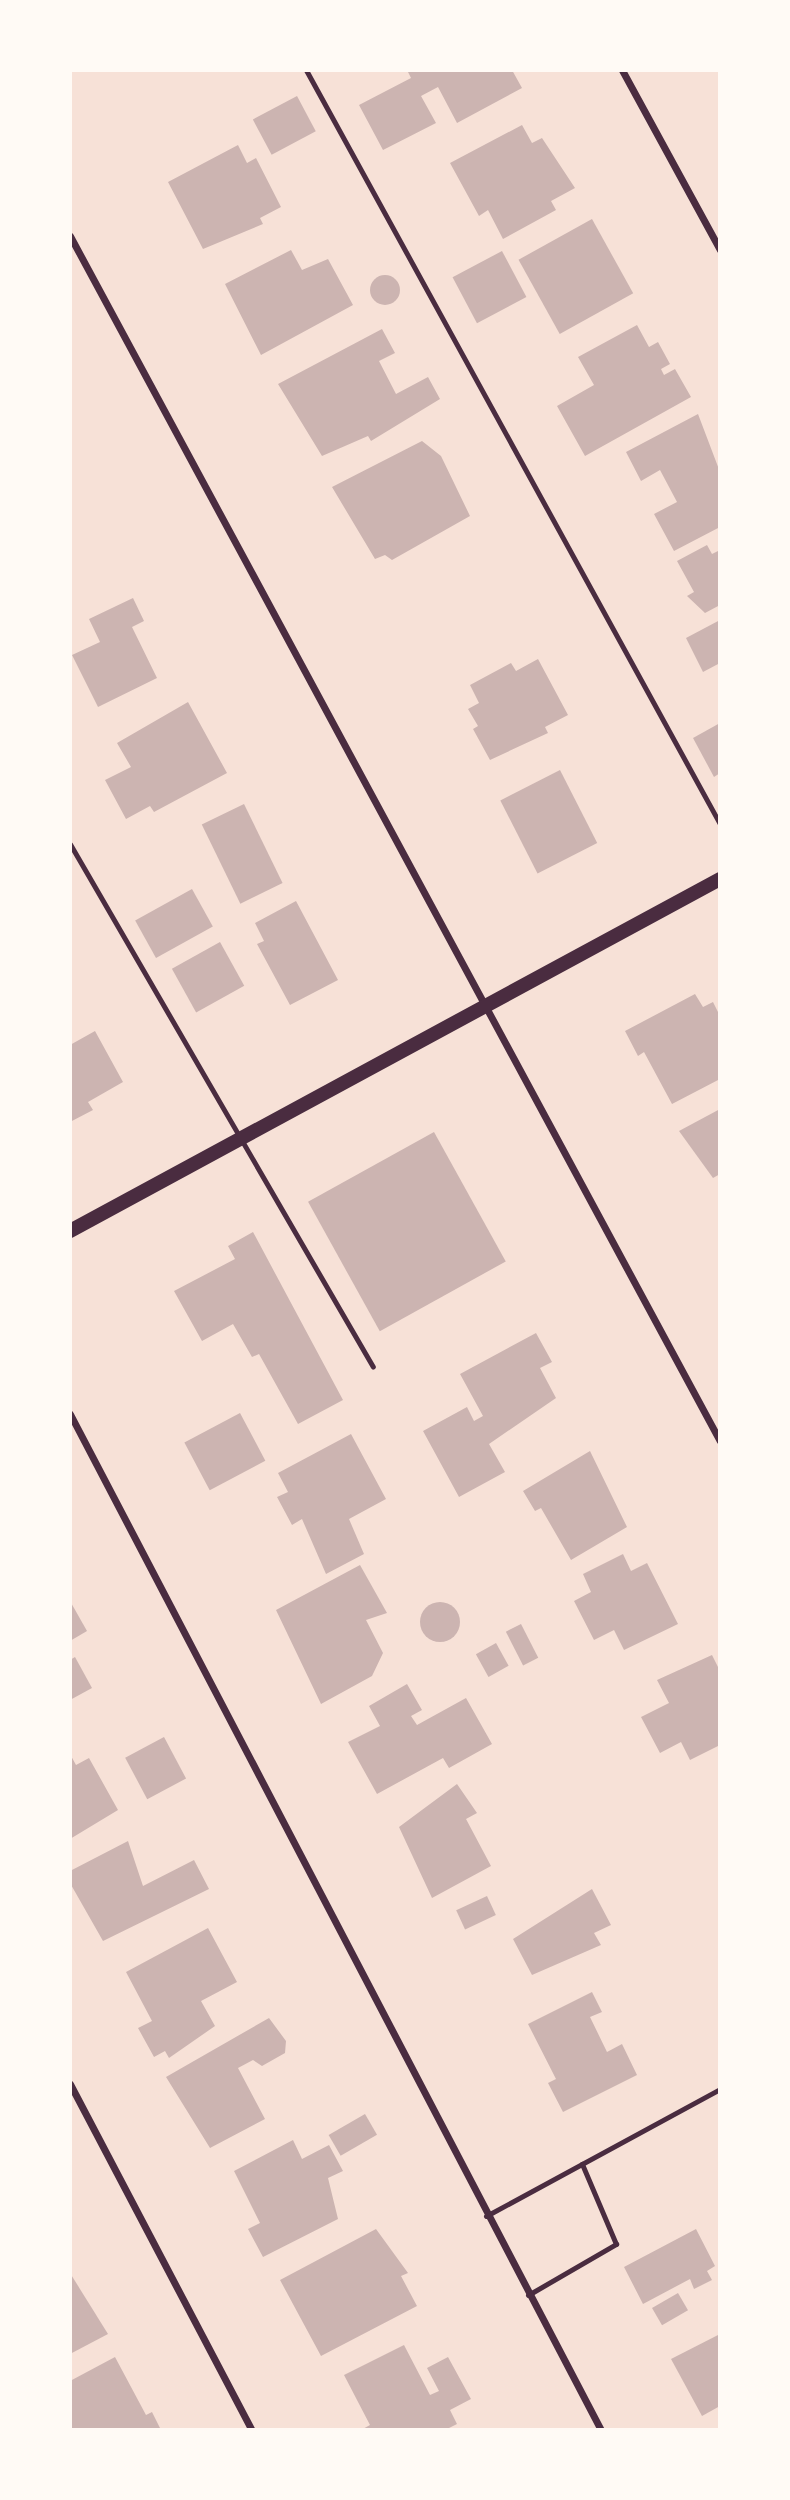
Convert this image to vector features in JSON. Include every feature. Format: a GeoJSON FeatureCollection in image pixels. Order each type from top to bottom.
{"type":"FeatureCollection","features":[{"type":"Feature","properties":{"kind":"main road"},"geometry":{"type":"LineString","coordinates":[[70,1231],[488,1002],[720,879]]}},
{"type":"Feature","properties":{"kind":"street"},"geometry":{"type":"LineString","coordinates":[[622,70],[720,250]]}},
{"type":"Feature","properties":{"kind":"street"},"geometry":{"type":"LineString","coordinates":[[70,236],[488,1002],[720,1441]]}},
{"type":"Feature","properties":{"kind":"street"},"geometry":{"type":"LineString","coordinates":[[70,1414],[486,2216],[601,2430]]}},
{"type":"Feature","properties":{"kind":"street"},"geometry":{"type":"LineString","coordinates":[[70,2084],[252,2430]]}},
{"type":"Feature","properties":{"kind":"lane"},"geometry":{"type":"LineString","coordinates":[[306,70],[720,824]]}},
{"type":"Feature","properties":{"kind":"lane"},"geometry":{"type":"LineString","coordinates":[[70,844],[373,1367]]}},
{"type":"Feature","properties":{"kind":"lane"},"geometry":{"type":"LineString","coordinates":[[486,2216],[720,2088]]}},
{"type":"Feature","properties":{"kind":"lane"},"geometry":{"type":"LineString","coordinates":[[528,2295],[615,2244],[582,2164]]}},
{"type":"Feature","properties":{"kind":"building"},"geometry":{"type":"Polygon","coordinates":[[[407,70],[512,70],[522,88],[457,123],[438,87],[421,96],[436,123],[383,150],[359,105],[411,78],[407,70]]]}},
{"type":"Feature","properties":{"kind":"building"},"geometry":{"type":"Polygon","coordinates":[[[297,96],[316,131],[272,155],[253,119],[297,96]]]}},
{"type":"Feature","properties":{"kind":"building"},"geometry":{"type":"Polygon","coordinates":[[[522,125],[532,143],[542,138],[575,188],[551,201],[556,210],[503,239],[488,210],[479,216],[450,163],[522,125]]]}},
{"type":"Feature","properties":{"kind":"building"},"geometry":{"type":"Polygon","coordinates":[[[238,145],[247,163],[256,158],[281,207],[260,218],[263,224],[203,249],[168,182],[238,145]]]}},
{"type":"Feature","properties":{"kind":"building"},"geometry":{"type":"Polygon","coordinates":[[[592,219],[633,293],[560,334],[519,260],[592,219]]]}},
{"type":"Feature","properties":{"kind":"building"},"geometry":{"type":"Polygon","coordinates":[[[291,250],[302,270],[328,259],[353,305],[261,355],[225,284],[291,250]]]}},
{"type":"Feature","properties":{"kind":"building"},"geometry":{"type":"Polygon","coordinates":[[[502,251],[526,297],[477,323],[453,277],[502,251]]]}},
{"type":"Feature","properties":{"kind":"building"},"geometry":{"type":"Polygon","coordinates":[[[385,275],[396,279],[400,290],[396,301],[385,305],[374,301],[370,290],[374,279],[385,275]]]}},
{"type":"Feature","properties":{"kind":"building"},"geometry":{"type":"Polygon","coordinates":[[[637,325],[649,347],[658,342],[670,364],[661,369],[664,375],[675,369],[691,397],[585,456],[557,406],[594,385],[578,357],[637,325]]]}},
{"type":"Feature","properties":{"kind":"building"},"geometry":{"type":"Polygon","coordinates":[[[382,329],[395,353],[379,361],[396,394],[428,377],[440,399],[371,441],[368,436],[322,456],[278,384],[382,329]]]}},
{"type":"Feature","properties":{"kind":"building"},"geometry":{"type":"Polygon","coordinates":[[[698,414],[720,472],[720,527],[674,551],[654,514],[677,502],[660,470],[641,481],[626,452],[698,414]]]}},
{"type":"Feature","properties":{"kind":"building"},"geometry":{"type":"Polygon","coordinates":[[[422,441],[441,456],[470,516],[392,560],[385,555],[375,559],[332,487],[422,441]]]}},
{"type":"Feature","properties":{"kind":"building"},"geometry":{"type":"Polygon","coordinates":[[[707,545],[712,554],[720,550],[720,605],[705,613],[687,596],[694,592],[677,561],[707,545]]]}},
{"type":"Feature","properties":{"kind":"building"},"geometry":{"type":"Polygon","coordinates":[[[133,598],[144,621],[132,627],[157,678],[98,707],[72,655],[100,642],[89,619],[133,598]]]}},
{"type":"Feature","properties":{"kind":"building"},"geometry":{"type":"Polygon","coordinates":[[[720,620],[720,663],[703,672],[686,638],[720,620]]]}},
{"type":"Feature","properties":{"kind":"building"},"geometry":{"type":"Polygon","coordinates":[[[538,659],[568,715],[545,727],[548,733],[490,760],[473,729],[478,726],[468,709],[479,703],[470,685],[511,663],[516,671],[538,659]]]}},
{"type":"Feature","properties":{"kind":"building"},"geometry":{"type":"Polygon","coordinates":[[[188,702],[227,773],[154,812],[150,806],[126,819],[105,780],[131,767],[117,743],[188,702]]]}},
{"type":"Feature","properties":{"kind":"building"},"geometry":{"type":"Polygon","coordinates":[[[720,723],[720,773],[714,777],[693,738],[720,723]]]}},
{"type":"Feature","properties":{"kind":"building"},"geometry":{"type":"Polygon","coordinates":[[[560,770],[597,843],[538,873],[500,800],[560,770]]]}},
{"type":"Feature","properties":{"kind":"building"},"geometry":{"type":"Polygon","coordinates":[[[244,804],[283,883],[240,904],[202,825],[244,804]]]}},
{"type":"Feature","properties":{"kind":"building"},"geometry":{"type":"Polygon","coordinates":[[[192,889],[213,927],[156,958],[135,921],[192,889]]]}},
{"type":"Feature","properties":{"kind":"building"},"geometry":{"type":"Polygon","coordinates":[[[296,901],[338,980],[290,1005],[257,944],[264,941],[255,923],[296,901]]]}},
{"type":"Feature","properties":{"kind":"building"},"geometry":{"type":"Polygon","coordinates":[[[220,942],[244,986],[196,1012],[172,969],[220,942]]]}},
{"type":"Feature","properties":{"kind":"building"},"geometry":{"type":"Polygon","coordinates":[[[695,994],[703,1007],[713,1002],[720,1016],[720,1079],[672,1104],[644,1052],[638,1056],[625,1031],[695,994]]]}},
{"type":"Feature","properties":{"kind":"building"},"geometry":{"type":"Polygon","coordinates":[[[95,1031],[123,1082],[88,1102],[93,1110],[70,1122],[70,1045],[95,1031]]]}},
{"type":"Feature","properties":{"kind":"building"},"geometry":{"type":"Polygon","coordinates":[[[720,1109],[720,1174],[713,1178],[679,1131],[720,1109]]]}},
{"type":"Feature","properties":{"kind":"building"},"geometry":{"type":"Polygon","coordinates":[[[434,1132],[506,1261],[380,1331],[308,1202],[434,1132]]]}},
{"type":"Feature","properties":{"kind":"building"},"geometry":{"type":"Polygon","coordinates":[[[253,1232],[343,1400],[298,1424],[259,1354],[252,1357],[233,1324],[202,1341],[174,1291],[235,1259],[228,1246],[253,1232]]]}},
{"type":"Feature","properties":{"kind":"building"},"geometry":{"type":"Polygon","coordinates":[[[536,1333],[552,1362],[540,1368],[556,1398],[489,1444],[505,1472],[459,1497],[423,1431],[467,1407],[474,1421],[483,1416],[460,1374],[536,1333]]]}},
{"type":"Feature","properties":{"kind":"building"},"geometry":{"type":"Polygon","coordinates":[[[240,1413],[265,1461],[210,1490],[184,1443],[240,1413]]]}},
{"type":"Feature","properties":{"kind":"building"},"geometry":{"type":"Polygon","coordinates":[[[351,1434],[386,1499],[349,1519],[364,1554],[326,1574],[302,1519],[292,1525],[277,1497],[288,1492],[278,1473],[351,1434]]]}},
{"type":"Feature","properties":{"kind":"building"},"geometry":{"type":"Polygon","coordinates":[[[590,1451],[627,1527],[571,1560],[541,1508],[535,1511],[523,1491],[590,1451]]]}},
{"type":"Feature","properties":{"kind":"building"},"geometry":{"type":"Polygon","coordinates":[[[623,1554],[631,1571],[647,1563],[678,1624],[624,1650],[614,1630],[594,1640],[574,1601],[591,1592],[583,1574],[623,1554]]]}},
{"type":"Feature","properties":{"kind":"building"},"geometry":{"type":"Polygon","coordinates":[[[360,1565],[387,1613],[366,1620],[383,1653],[372,1676],[321,1704],[276,1610],[360,1565]]]}},
{"type":"Feature","properties":{"kind":"building"},"geometry":{"type":"Polygon","coordinates":[[[70,1601],[87,1631],[70,1641],[70,1601]]]}},
{"type":"Feature","properties":{"kind":"building"},"geometry":{"type":"Polygon","coordinates":[[[440,1602],[454,1608],[460,1622],[454,1636],[440,1642],[426,1636],[420,1622],[426,1608],[440,1602]]]}},
{"type":"Feature","properties":{"kind":"building"},"geometry":{"type":"Polygon","coordinates":[[[521,1624],[538,1658],[523,1666],[506,1632],[521,1624]]]}},
{"type":"Feature","properties":{"kind":"building"},"geometry":{"type":"Polygon","coordinates":[[[496,1643],[509,1666],[488,1677],[476,1654],[496,1643]]]}},
{"type":"Feature","properties":{"kind":"building"},"geometry":{"type":"Polygon","coordinates":[[[712,1655],[720,1671],[720,1745],[690,1760],[681,1742],[660,1753],[641,1717],[669,1703],[657,1680],[712,1655]]]}},
{"type":"Feature","properties":{"kind":"building"},"geometry":{"type":"Polygon","coordinates":[[[75,1657],[92,1688],[70,1700],[70,1660],[75,1657]]]}},
{"type":"Feature","properties":{"kind":"building"},"geometry":{"type":"Polygon","coordinates":[[[407,1684],[422,1710],[411,1716],[417,1725],[466,1698],[492,1744],[449,1768],[443,1758],[377,1794],[348,1742],[380,1726],[369,1706],[407,1684]]]}},
{"type":"Feature","properties":{"kind":"building"},"geometry":{"type":"Polygon","coordinates":[[[164,1737],[186,1778],[147,1799],[125,1758],[164,1737]]]}},
{"type":"Feature","properties":{"kind":"building"},"geometry":{"type":"Polygon","coordinates":[[[70,1754],[76,1765],[89,1758],[118,1810],[70,1839],[70,1754]]]}},
{"type":"Feature","properties":{"kind":"building"},"geometry":{"type":"Polygon","coordinates":[[[457,1784],[477,1813],[466,1819],[491,1866],[432,1898],[399,1827],[457,1784]]]}},
{"type":"Feature","properties":{"kind":"building"},"geometry":{"type":"Polygon","coordinates":[[[128,1841],[143,1886],[194,1860],[209,1889],[103,1941],[70,1883],[70,1871],[128,1841]]]}},
{"type":"Feature","properties":{"kind":"building"},"geometry":{"type":"Polygon","coordinates":[[[592,1889],[611,1925],[594,1933],[601,1945],[532,1975],[513,1939],[592,1889]]]}},
{"type":"Feature","properties":{"kind":"building"},"geometry":{"type":"Polygon","coordinates":[[[487,1896],[496,1915],[465,1929],[456,1910],[487,1896]]]}},
{"type":"Feature","properties":{"kind":"building"},"geometry":{"type":"Polygon","coordinates":[[[208,1928],[237,1982],[201,2001],[215,2026],[169,2058],[165,2051],[154,2057],[138,2028],[152,2021],[126,1972],[208,1928]]]}},
{"type":"Feature","properties":{"kind":"building"},"geometry":{"type":"Polygon","coordinates":[[[592,1992],[602,2012],[590,2017],[607,2052],[622,2044],[637,2075],[563,2112],[548,2083],[556,2079],[528,2024],[592,1992]]]}},
{"type":"Feature","properties":{"kind":"building"},"geometry":{"type":"Polygon","coordinates":[[[269,2018],[286,2041],[285,2053],[262,2066],[253,2060],[238,2068],[265,2119],[210,2148],[166,2077],[269,2018]]]}},
{"type":"Feature","properties":{"kind":"building"},"geometry":{"type":"Polygon","coordinates":[[[365,2114],[377,2135],[341,2156],[329,2135],[365,2114]]]}},
{"type":"Feature","properties":{"kind":"building"},"geometry":{"type":"Polygon","coordinates":[[[293,2140],[302,2159],[329,2145],[343,2171],[328,2178],[338,2219],[263,2257],[248,2229],[260,2223],[234,2171],[293,2140]]]}},
{"type":"Feature","properties":{"kind":"building"},"geometry":{"type":"Polygon","coordinates":[[[376,2229],[408,2273],[401,2276],[417,2306],[321,2356],[280,2280],[376,2229]]]}},
{"type":"Feature","properties":{"kind":"building"},"geometry":{"type":"Polygon","coordinates":[[[696,2229],[715,2266],[707,2271],[712,2280],[694,2289],[690,2279],[643,2304],[624,2267],[696,2229]]]}},
{"type":"Feature","properties":{"kind":"building"},"geometry":{"type":"Polygon","coordinates":[[[70,2273],[108,2334],[70,2354],[70,2273]]]}},
{"type":"Feature","properties":{"kind":"building"},"geometry":{"type":"Polygon","coordinates":[[[678,2293],[688,2310],[662,2325],[652,2308],[678,2293]]]}},
{"type":"Feature","properties":{"kind":"building"},"geometry":{"type":"Polygon","coordinates":[[[720,2334],[720,2406],[702,2416],[671,2359],[720,2334]]]}},
{"type":"Feature","properties":{"kind":"building"},"geometry":{"type":"Polygon","coordinates":[[[404,2345],[430,2395],[439,2391],[427,2368],[448,2357],[471,2399],[450,2410],[457,2424],[445,2430],[361,2430],[370,2425],[344,2375],[404,2345]]]}},
{"type":"Feature","properties":{"kind":"building"},"geometry":{"type":"Polygon","coordinates":[[[115,2357],[146,2415],[152,2412],[161,2430],[70,2430],[70,2381],[115,2357]]]}}]}
